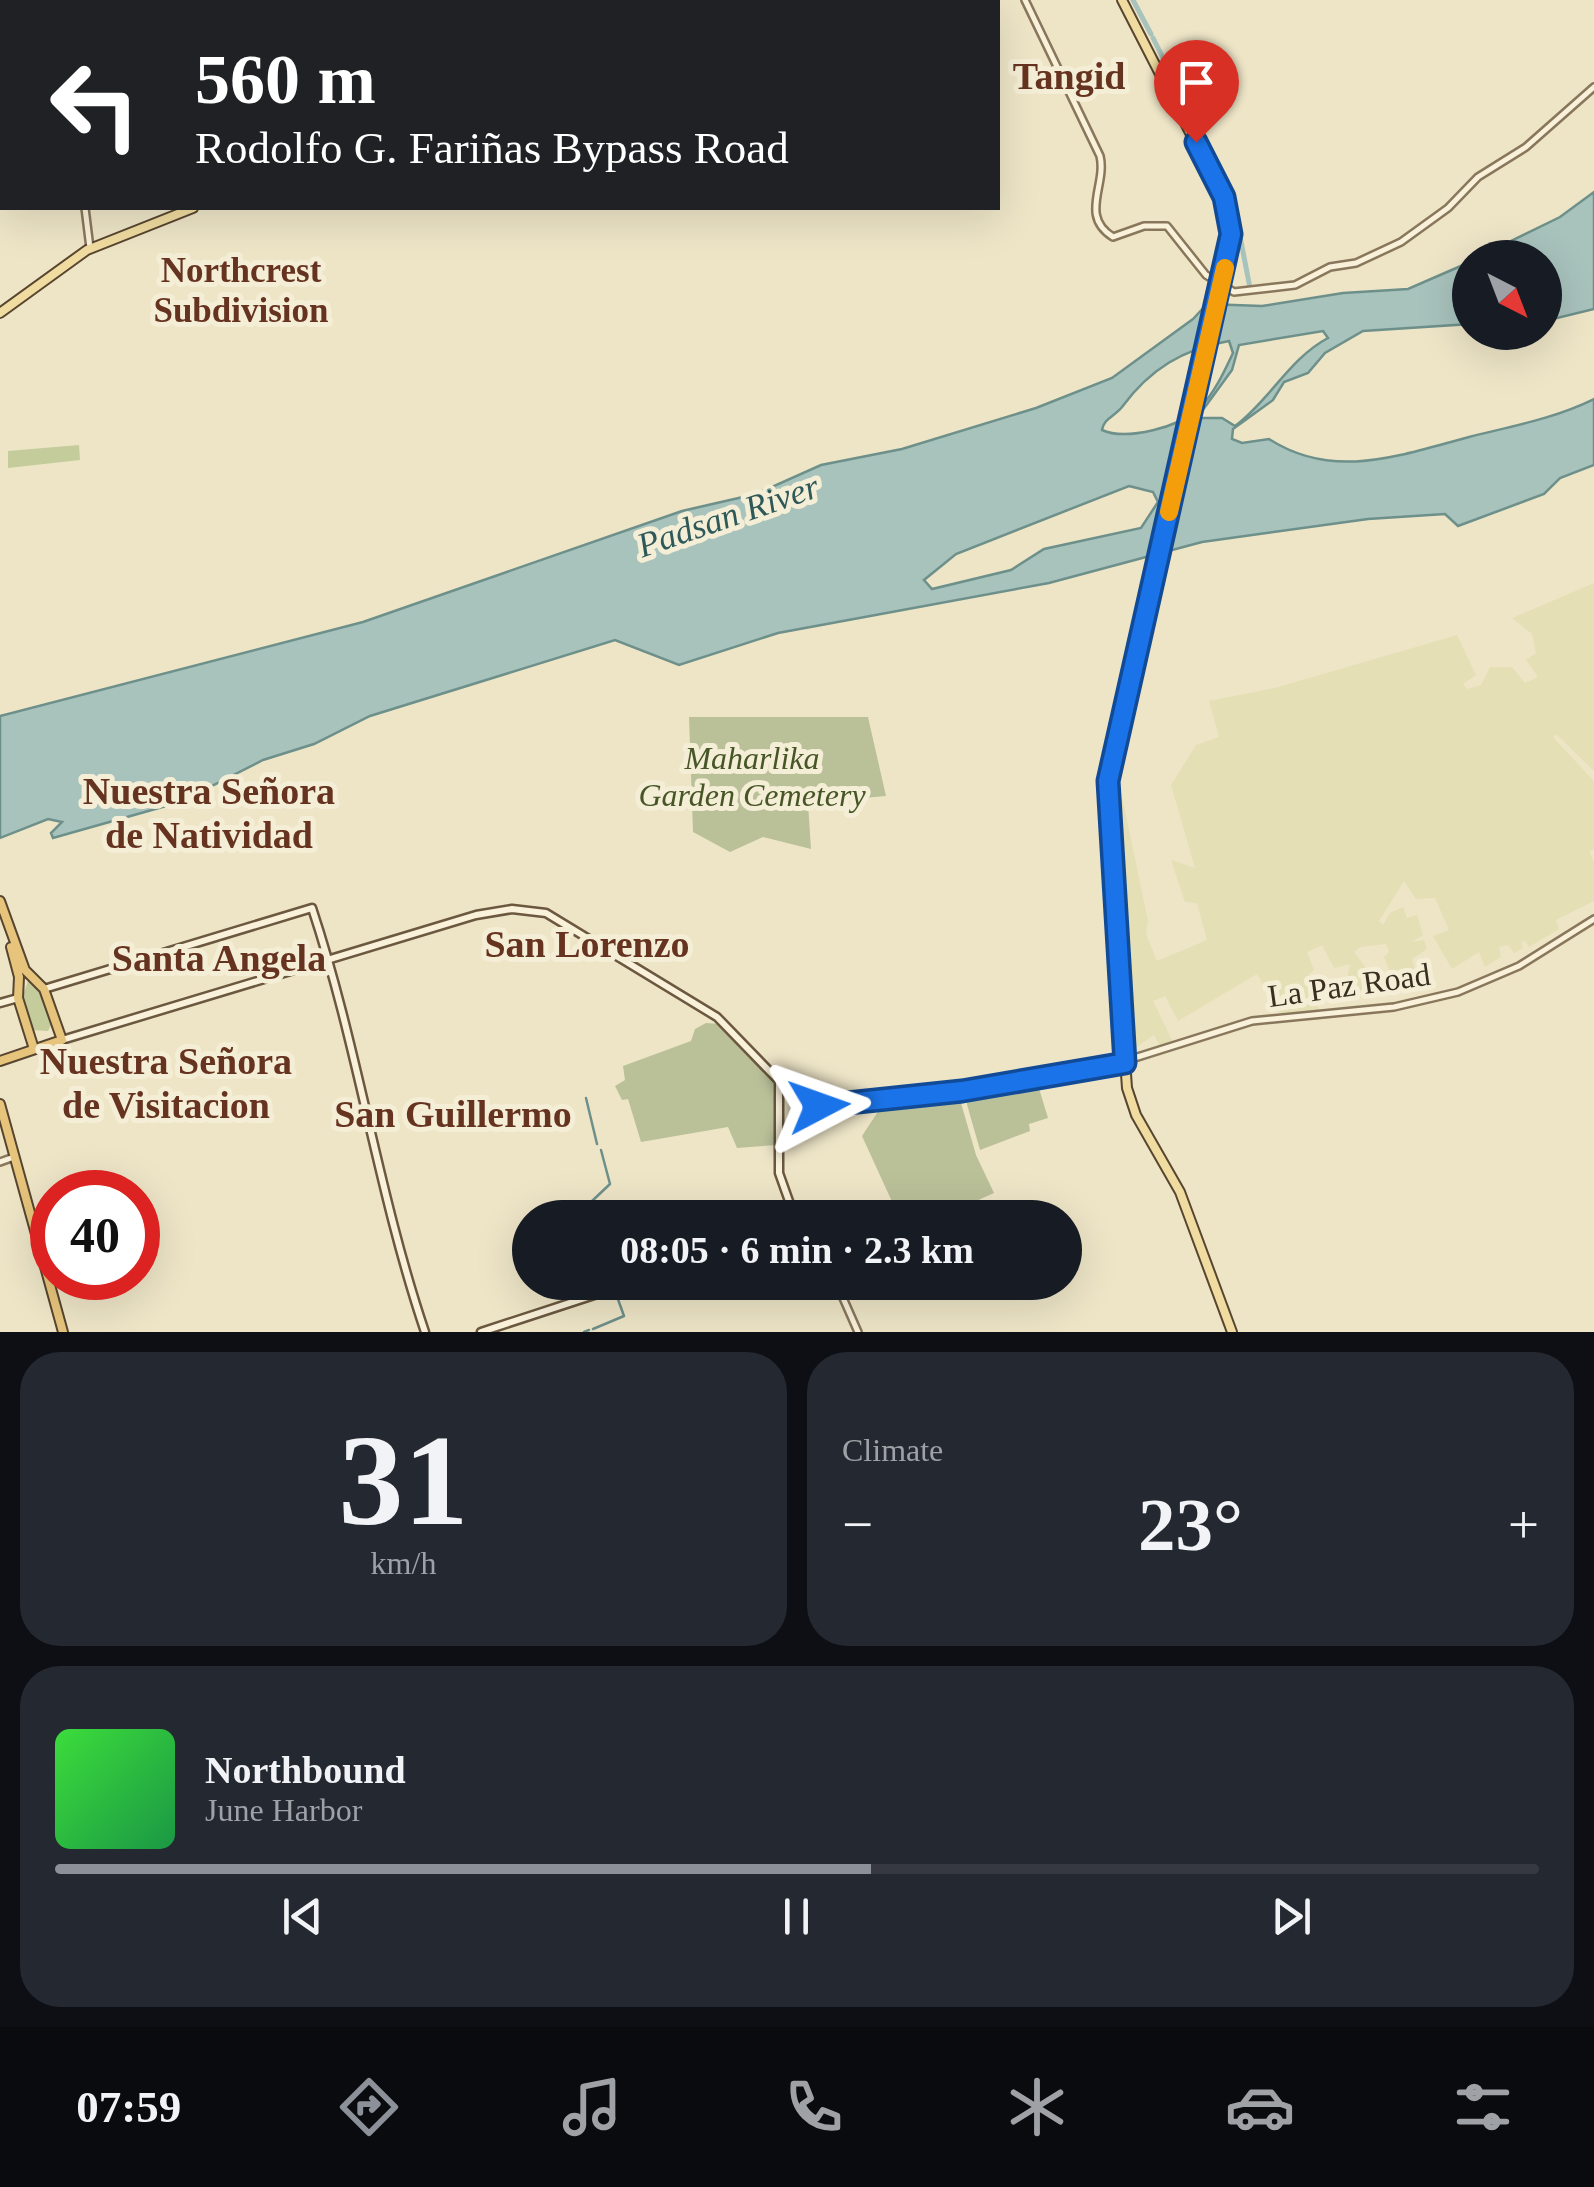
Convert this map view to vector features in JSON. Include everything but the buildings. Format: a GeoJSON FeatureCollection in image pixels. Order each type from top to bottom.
{"type":"FeatureCollection","features":[{"type":"Feature","properties":{"kind":"highway"},"geometry":{"type":"LineString","coordinates":[[0,901],[19,974],[18,998],[28,1030],[44,1045]]}},
{"type":"Feature","properties":{"kind":"highway"},"geometry":{"type":"LineString","coordinates":[[0,1061],[62,1040],[44,989],[25,970],[4,920]]}},
{"type":"Feature","properties":{"kind":"highway"},"geometry":{"type":"LineString","coordinates":[[44,1045],[55,1022]]}},
{"type":"Feature","properties":{"kind":"highway"},"geometry":{"type":"LineString","coordinates":[[0,1104],[63,1332]]}},
{"type":"Feature","properties":{"kind":"main road"},"geometry":{"type":"LineString","coordinates":[[1122,0],[1224,197],[1231,234],[1122,714],[1107,798],[1131,1104],[1180,1192],[1232,1332]]}},
{"type":"Feature","properties":{"kind":"main road"},"geometry":{"type":"LineString","coordinates":[[0,313],[90,248],[188,210]]}},
{"type":"Feature","properties":{"kind":"main road"},"geometry":{"type":"LineString","coordinates":[[44,989],[312,908],[329,960],[410,1287],[425,1332]]}},
{"type":"Feature","properties":{"kind":"main road"},"geometry":{"type":"LineString","coordinates":[[62,1040],[482,914],[541,911],[717,1018],[779,1081],[779,1173],[789,1200]]}},
{"type":"Feature","properties":{"kind":"main road"},"geometry":{"type":"LineString","coordinates":[[0,1004],[18,998]]}},
{"type":"Feature","properties":{"kind":"main road"},"geometry":{"type":"LineString","coordinates":[[480,1332],[579,1300]]}},
{"type":"Feature","properties":{"kind":"street"},"geometry":{"type":"LineString","coordinates":[[1024,0],[1100,156],[1104,176],[1094,206],[1101,226],[1112,237],[1144,226],[1166,226],[1210,278],[1234,292],[1295,285],[1330,267],[1356,263],[1401,242],[1448,208],[1478,178],[1526,146],[1594,87]]}},
{"type":"Feature","properties":{"kind":"street"},"geometry":{"type":"LineString","coordinates":[[86,210],[90,248]]}},
{"type":"Feature","properties":{"kind":"street","name":"La Paz Road"},"geometry":{"type":"LineString","coordinates":[[779,1081],[825,1106],[931,1096],[1125,1063],[1252,1021],[1394,1006],[1458,992],[1519,966],[1594,919]]}},
{"type":"Feature","properties":{"kind":"street"},"geometry":{"type":"LineString","coordinates":[[0,1162],[17,1156]]}},
{"type":"Feature","properties":{"kind":"street"},"geometry":{"type":"LineString","coordinates":[[844,1300],[858,1332]]}},
{"type":"Feature","properties":{"kind":"shaded area"},"geometry":{"type":"Polygon","coordinates":[[[1594,583],[1594,771],[1556,734],[1553,737],[1594,781],[1594,849],[1589,851],[1594,862],[1594,901],[1556,920],[1559,929],[1529,947],[1525,940],[1521,943],[1523,948],[1514,953],[1508,945],[1499,947],[1501,957],[1485,967],[1479,952],[1452,969],[1433,936],[1449,930],[1435,898],[1416,899],[1404,881],[1379,921],[1383,925],[1390,913],[1403,907],[1407,918],[1417,915],[1423,935],[1412,942],[1424,940],[1427,949],[1412,959],[1415,969],[1392,977],[1384,957],[1389,952],[1386,944],[1360,947],[1354,952],[1375,980],[1353,998],[1346,984],[1350,964],[1334,968],[1322,945],[1307,952],[1314,970],[1309,974],[1319,1011],[1280,1013],[1257,974],[1178,1021],[1165,996],[1153,1001],[1173,1042],[1160,1046],[1154,1035],[1131,1051],[1115,795],[1119,794],[1123,801],[1148,921],[1146,934],[1157,961],[1207,940],[1197,903],[1185,902],[1171,860],[1195,868],[1171,785],[1196,745],[1219,737],[1209,701],[1275,688],[1457,635],[1476,675],[1463,684],[1467,689],[1481,685],[1490,667],[1512,667],[1525,683],[1538,677],[1526,660],[1536,653],[1532,634],[1512,618],[1594,583]]]}},
{"type":"Feature","properties":{"kind":"green space"},"geometry":{"type":"Polygon","coordinates":[[[79,445],[80,460],[8,468],[8,451],[79,445]]]}},
{"type":"Feature","properties":{"kind":"green space","name":"Maharlika Garden Cemetery"},"geometry":{"type":"Polygon","coordinates":[[[689,717],[868,717],[886,796],[808,803],[811,849],[763,837],[730,852],[693,832],[689,717]]]}},
{"type":"Feature","properties":{"kind":"green space"},"geometry":{"type":"Polygon","coordinates":[[[28,981],[41,991],[53,1021],[48,1031],[31,1030],[21,1001],[28,981]]]}},
{"type":"Feature","properties":{"kind":"green space"},"geometry":{"type":"Polygon","coordinates":[[[706,1023],[720,1024],[773,1079],[776,1145],[737,1148],[728,1127],[641,1142],[628,1099],[622,1100],[615,1086],[625,1080],[623,1066],[691,1041],[695,1029],[706,1023]]]}},
{"type":"Feature","properties":{"kind":"green space"},"geometry":{"type":"Polygon","coordinates":[[[1037,1082],[1048,1118],[1029,1124],[1030,1131],[980,1150],[964,1094],[1037,1082]]]}},
{"type":"Feature","properties":{"kind":"green space"},"geometry":{"type":"Polygon","coordinates":[[[959,1096],[976,1155],[994,1193],[979,1200],[891,1200],[862,1136],[881,1107],[959,1096]]]}},
{"type":"Feature","properties":{"kind":"water"},"geometry":{"type":"Polygon","coordinates":[[[1594,192],[1594,309],[1562,317],[1562,240],[1513,240],[1560,217],[1594,192]]]}},
{"type":"Feature","properties":{"kind":"water","name":"Padsan River"},"geometry":{"type":"Polygon","coordinates":[[[1452,270],[1452,325],[1363,331],[1325,353],[1308,373],[1284,382],[1273,400],[1233,429],[1232,439],[1242,443],[1269,439],[1318,459],[1368,461],[1532,421],[1594,399],[1594,465],[1560,478],[1544,494],[1458,526],[1445,514],[1368,519],[1202,542],[1049,583],[778,633],[679,665],[615,640],[370,716],[314,744],[263,760],[180,802],[53,838],[51,833],[62,822],[48,819],[0,838],[0,716],[363,622],[682,511],[756,494],[821,465],[902,449],[1036,408],[1112,378],[1193,319],[1207,304],[1262,306],[1343,293],[1408,289],[1452,270]],[[1323,331],[1239,345],[1232,370],[1197,418],[1222,418],[1235,426],[1302,357],[1328,338],[1323,331]],[[1229,341],[1182,355],[1156,372],[1107,420],[1102,430],[1139,433],[1191,415],[1219,382],[1233,353],[1229,341]],[[1129,486],[956,554],[924,580],[932,589],[1011,570],[1044,549],[1141,528],[1158,502],[1153,492],[1129,486]]]}},
{"type":"Feature","properties":{"kind":"pier"},"geometry":{"type":"Polygon","coordinates":[[[1191,409],[1160,559],[1150,562],[1184,412],[1191,409]]]}},
{"type":"Feature","properties":{"kind":"waterway"},"geometry":{"type":"LineString","coordinates":[[1133,0],[1151,34]]}},
{"type":"Feature","properties":{"kind":"waterway"},"geometry":{"type":"LineString","coordinates":[[1153,38],[1232,195],[1250,288]]}},
{"type":"Feature","properties":{"kind":"waterway"},"geometry":{"type":"LineString","coordinates":[[586,1098],[597,1144]]}},
{"type":"Feature","properties":{"kind":"waterway"},"geometry":{"type":"LineString","coordinates":[[593,1200],[610,1184],[601,1150]]}},
{"type":"Feature","properties":{"kind":"waterway"},"geometry":{"type":"LineString","coordinates":[[593,1329],[624,1316],[618,1300]]}},
{"type":"Feature","properties":{"kind":"waterway"},"geometry":{"type":"LineString","coordinates":[[584,1332],[589,1330]]}},
{"type":"Feature","properties":{"kind":"slow traffic"},"geometry":{"type":"LineString","coordinates":[[1169,512],[1225,268]]}},
{"type":"Feature","properties":{"kind":"district","name":"Tangid"},"geometry":{"type":"Point","coordinates":[1069,76]}},
{"type":"Feature","properties":{"kind":"district","name":"Northcrest Subdivision"},"geometry":{"type":"Point","coordinates":[241,290]}},
{"type":"Feature","properties":{"kind":"district","name":"Nuestra Señora de Natividad"},"geometry":{"type":"Point","coordinates":[209,813]}},
{"type":"Feature","properties":{"kind":"district","name":"San Lorenzo"},"geometry":{"type":"Point","coordinates":[587,944]}},
{"type":"Feature","properties":{"kind":"district","name":"Santa Angela"},"geometry":{"type":"Point","coordinates":[219,958]}},
{"type":"Feature","properties":{"kind":"district","name":"Nuestra Señora de Visitacion"},"geometry":{"type":"Point","coordinates":[166,1083]}},
{"type":"Feature","properties":{"kind":"district","name":"San Guillermo"},"geometry":{"type":"Point","coordinates":[453,1114]}},
{"type":"Feature","properties":{"kind":"route"},"geometry":{"type":"LineString","coordinates":[[819,1106],[962,1091],[1125,1063],[1108,781],[1231,234],[1224,197],[1196,142]]}}]}
